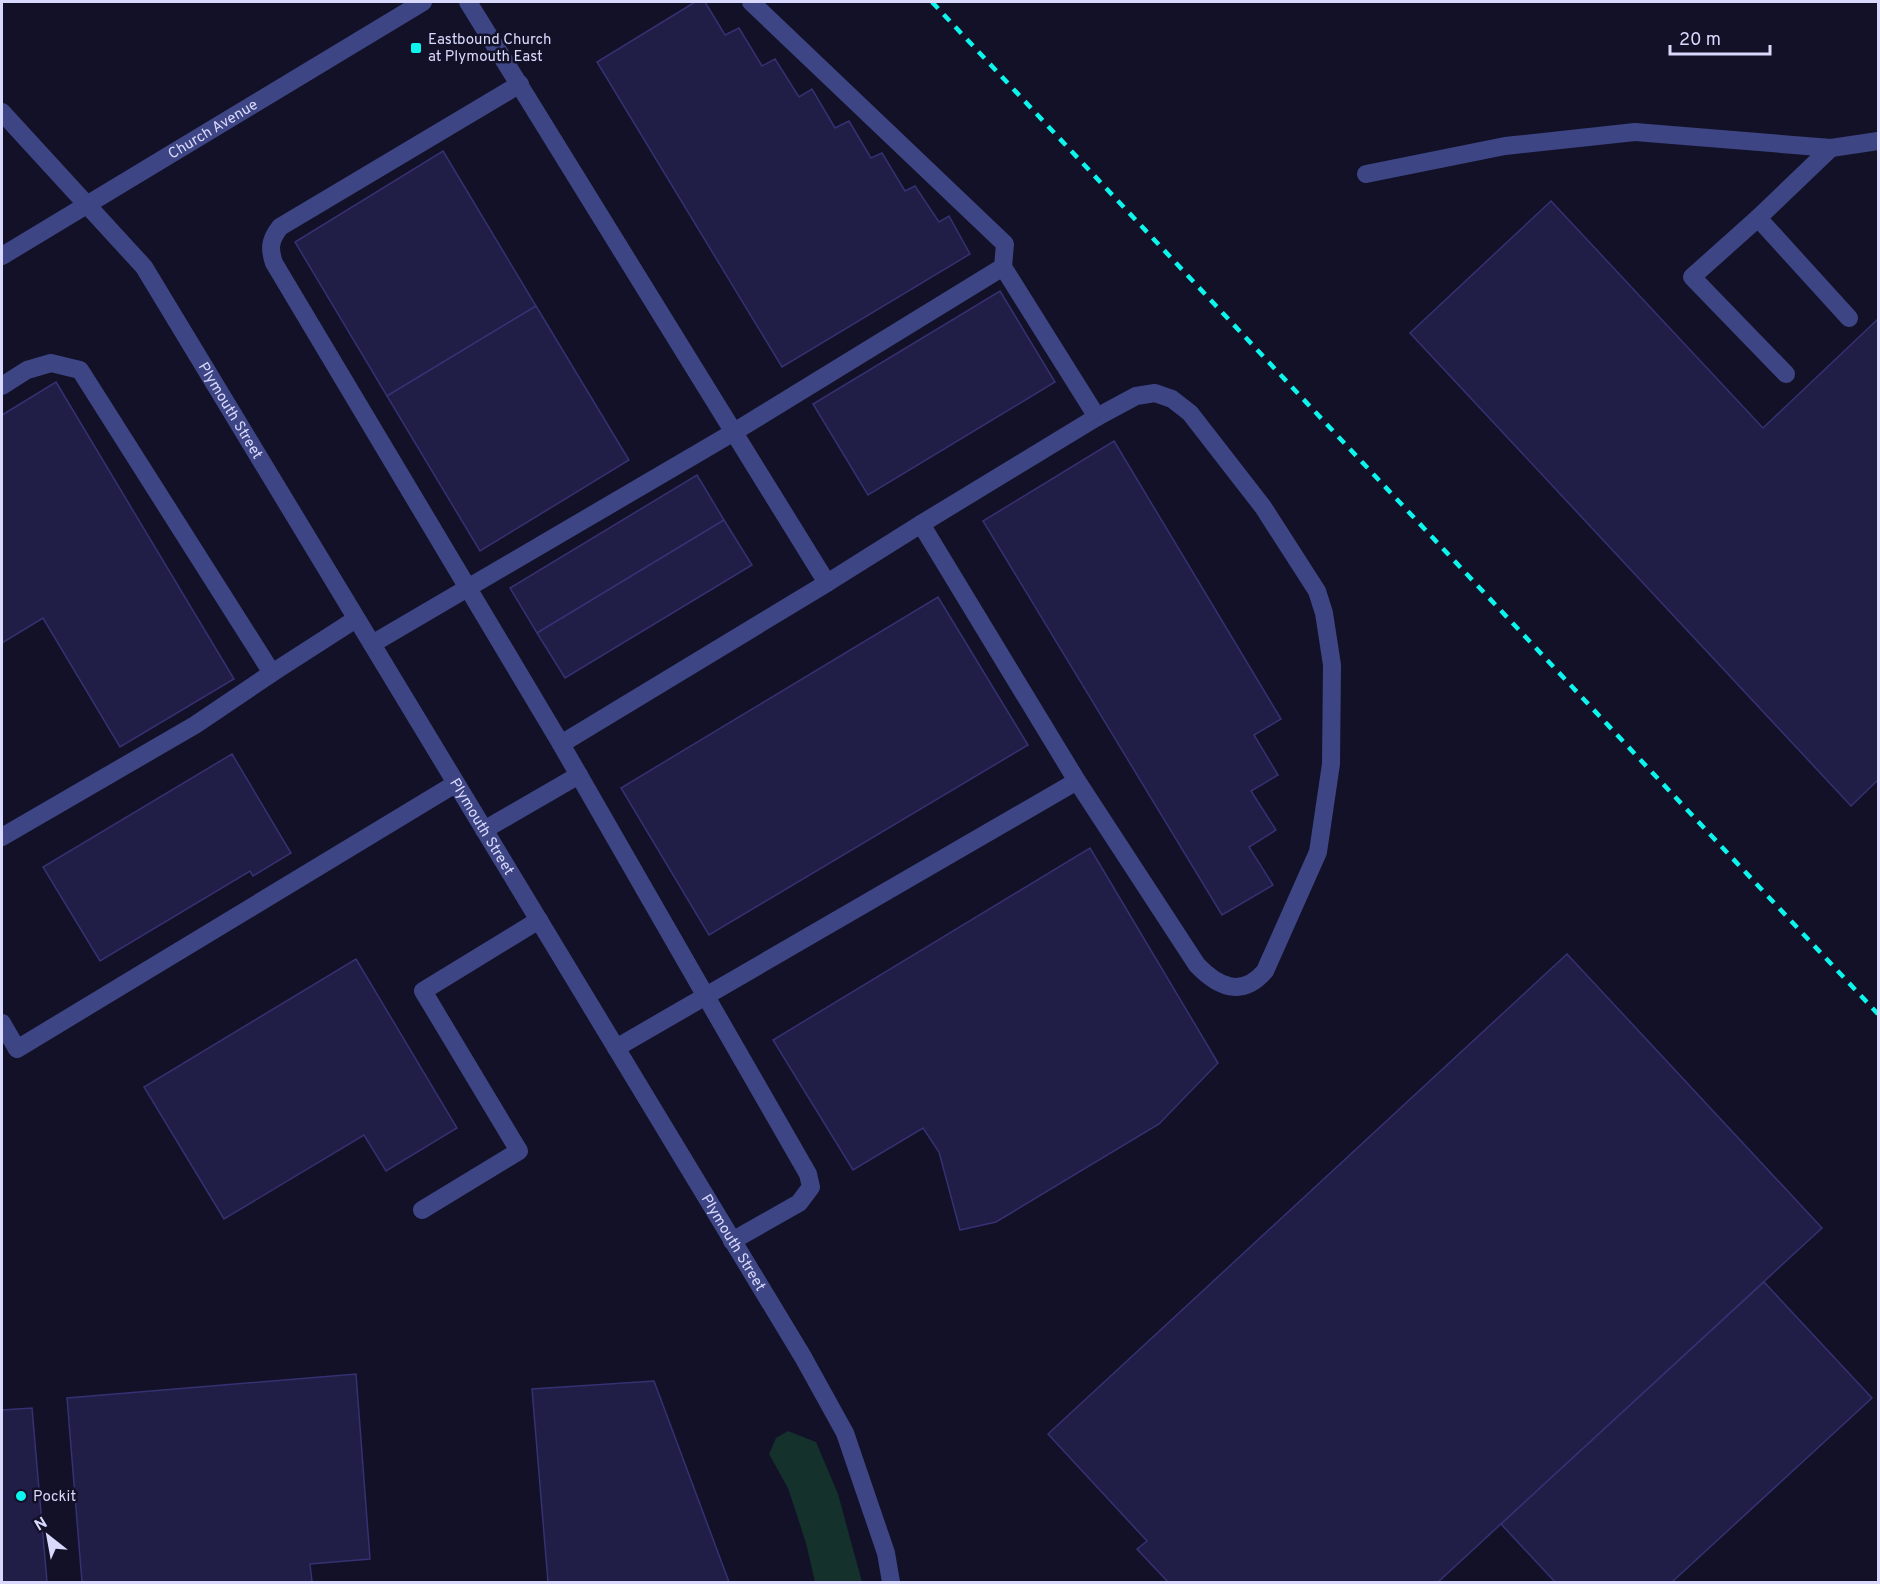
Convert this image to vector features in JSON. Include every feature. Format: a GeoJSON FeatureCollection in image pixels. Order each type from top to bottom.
{"type":"FeatureCollection","features":[{"type":"Feature","properties":{"kind":"street","name":"Church Avenue"},"geometry":{"type":"LineString","coordinates":[[2,255],[423,2]]}},
{"type":"Feature","properties":{"kind":"street"},"geometry":{"type":"LineString","coordinates":[[468,2],[827,583]]}},
{"type":"Feature","properties":{"kind":"street"},"geometry":{"type":"LineString","coordinates":[[751,2],[1005,244],[1003,267],[1098,417]]}},
{"type":"Feature","properties":{"kind":"street"},"geometry":{"type":"LineString","coordinates":[[520,84],[280,227],[272,238],[270,251],[274,263],[561,744],[808,1174],[811,1187],[799,1203],[732,1240]]}},
{"type":"Feature","properties":{"kind":"street","name":"Plymouth Street"},"geometry":{"type":"LineString","coordinates":[[2,112],[144,267],[372,644],[803,1357],[844,1433],[886,1553],[891,1582]]}},
{"type":"Feature","properties":{"kind":"street"},"geometry":{"type":"LineString","coordinates":[[1366,174],[1504,146],[1635,132],[1831,148],[1878,141]]}},
{"type":"Feature","properties":{"kind":"street"},"geometry":{"type":"LineString","coordinates":[[1786,374],[1692,277],[1831,148]]}},
{"type":"Feature","properties":{"kind":"street"},"geometry":{"type":"LineString","coordinates":[[1758,218],[1849,318]]}},
{"type":"Feature","properties":{"kind":"street"},"geometry":{"type":"LineString","coordinates":[[372,644],[734,432],[1003,267]]}},
{"type":"Feature","properties":{"kind":"street"},"geometry":{"type":"LineString","coordinates":[[2,386],[27,370],[51,363],[80,370],[272,674]]}},
{"type":"Feature","properties":{"kind":"street"},"geometry":{"type":"LineString","coordinates":[[561,744],[827,583],[921,524],[1098,417],[1136,396],[1155,393],[1172,399],[1190,413],[1263,507],[1317,591],[1324,613],[1332,665],[1333,703],[1331,764],[1318,852],[1265,971],[1256,981],[1243,987],[1229,987],[1204,973],[1197,965],[1077,781],[921,524]]}},
{"type":"Feature","properties":{"kind":"street"},"geometry":{"type":"LineString","coordinates":[[2,837],[195,725],[356,619]]}},
{"type":"Feature","properties":{"kind":"street"},"geometry":{"type":"LineString","coordinates":[[484,830],[579,775]]}},
{"type":"Feature","properties":{"kind":"street"},"geometry":{"type":"LineString","coordinates":[[616,1048],[1077,781]]}},
{"type":"Feature","properties":{"kind":"street"},"geometry":{"type":"LineString","coordinates":[[2,1023],[17,1049],[455,784]]}},
{"type":"Feature","properties":{"kind":"street"},"geometry":{"type":"LineString","coordinates":[[422,1210],[519,1151],[423,991],[538,920]]}},
{"type":"Feature","properties":{"kind":"green space"},"geometry":{"type":"Polygon","coordinates":[[[788,1431],[816,1442],[838,1494],[862,1582],[815,1582],[806,1543],[788,1488],[769,1454],[776,1438],[788,1431]]]}},
{"type":"Feature","properties":{"kind":"building"},"geometry":{"type":"Polygon","coordinates":[[[695,2],[705,2],[725,35],[739,28],[762,66],[775,59],[799,97],[812,89],[835,128],[849,121],[871,158],[882,153],[905,191],[915,186],[939,222],[949,216],[970,254],[782,367],[597,62],[695,2]]]}},
{"type":"Feature","properties":{"kind":"building"},"geometry":{"type":"Polygon","coordinates":[[[443,151],[536,306],[387,396],[295,242],[443,151]]]}},
{"type":"Feature","properties":{"kind":"building"},"geometry":{"type":"Polygon","coordinates":[[[1551,201],[1763,428],[1878,319],[1878,780],[1851,806],[1410,333],[1551,201]]]}},
{"type":"Feature","properties":{"kind":"building"},"geometry":{"type":"Polygon","coordinates":[[[1000,291],[1055,382],[868,495],[813,404],[1000,291]]]}},
{"type":"Feature","properties":{"kind":"building"},"geometry":{"type":"Polygon","coordinates":[[[536,306],[629,460],[480,551],[387,396],[536,306]]]}},
{"type":"Feature","properties":{"kind":"building"},"geometry":{"type":"Polygon","coordinates":[[[56,382],[234,679],[120,747],[43,618],[2,643],[2,415],[56,382]]]}},
{"type":"Feature","properties":{"kind":"building"},"geometry":{"type":"Polygon","coordinates":[[[1114,441],[1281,719],[1254,735],[1278,775],[1251,791],[1276,830],[1249,847],[1273,885],[1222,915],[983,521],[1114,441]]]}},
{"type":"Feature","properties":{"kind":"building"},"geometry":{"type":"Polygon","coordinates":[[[697,475],[724,520],[537,633],[510,588],[697,475]]]}},
{"type":"Feature","properties":{"kind":"building"},"geometry":{"type":"Polygon","coordinates":[[[724,520],[752,565],[565,678],[537,633],[724,520]]]}},
{"type":"Feature","properties":{"kind":"building"},"geometry":{"type":"Polygon","coordinates":[[[938,597],[1028,745],[709,935],[621,788],[938,597]]]}},
{"type":"Feature","properties":{"kind":"building"},"geometry":{"type":"Polygon","coordinates":[[[232,754],[291,853],[253,876],[250,871],[100,961],[43,867],[232,754]]]}},
{"type":"Feature","properties":{"kind":"building"},"geometry":{"type":"Polygon","coordinates":[[[1090,848],[1218,1063],[1159,1124],[996,1222],[960,1230],[939,1152],[923,1128],[853,1170],[773,1040],[1090,848]]]}},
{"type":"Feature","properties":{"kind":"building"},"geometry":{"type":"Polygon","coordinates":[[[1567,954],[1822,1228],[1438,1582],[1168,1582],[1137,1549],[1147,1541],[1048,1434],[1567,954]]]}},
{"type":"Feature","properties":{"kind":"building"},"geometry":{"type":"Polygon","coordinates":[[[356,959],[457,1128],[386,1171],[364,1135],[224,1219],[144,1087],[356,959]]]}},
{"type":"Feature","properties":{"kind":"building"},"geometry":{"type":"Polygon","coordinates":[[[1764,1282],[1872,1398],[1672,1582],[1555,1582],[1501,1524],[1764,1282]]]}},
{"type":"Feature","properties":{"kind":"building"},"geometry":{"type":"Polygon","coordinates":[[[356,1374],[370,1559],[310,1564],[312,1582],[82,1582],[67,1398],[356,1374]]]}},
{"type":"Feature","properties":{"kind":"building"},"geometry":{"type":"Polygon","coordinates":[[[654,1381],[729,1582],[548,1582],[532,1389],[654,1381]]]}},
{"type":"Feature","properties":{"kind":"building","name":"Pockit"},"geometry":{"type":"Polygon","coordinates":[[[32,1408],[47,1582],[2,1582],[2,1410],[32,1408]]]}},
{"type":"Feature","properties":{"kind":"railway"},"geometry":{"type":"LineString","coordinates":[[932,2],[1878,1014]]}},
{"type":"Feature","properties":{"kind":"place","name":"Eastbound Church at Plymouth East"},"geometry":{"type":"Point","coordinates":[416,48]}},
{"type":"Feature","properties":{"kind":"place","name":"Pockit"},"geometry":{"type":"Point","coordinates":[21,1496]}}]}
